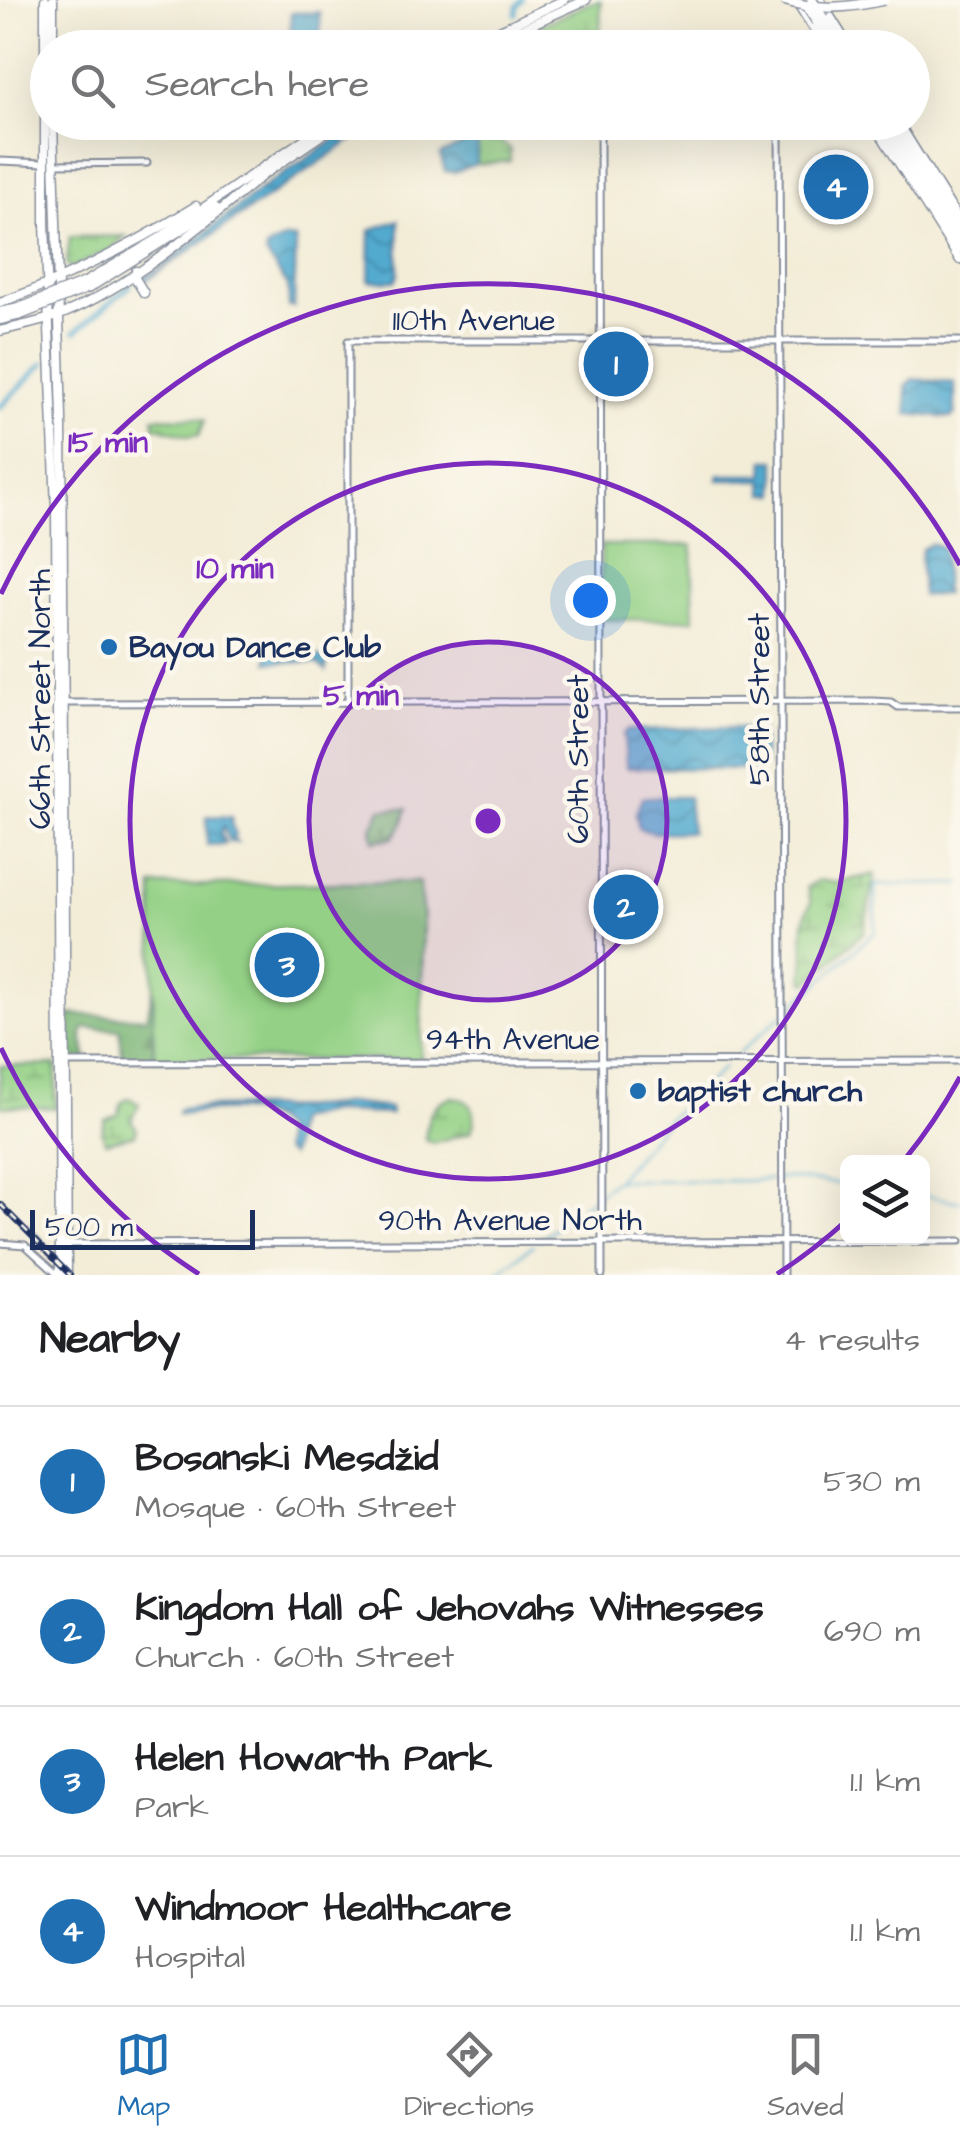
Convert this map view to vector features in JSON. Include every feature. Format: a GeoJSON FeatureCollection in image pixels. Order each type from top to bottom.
{"type":"FeatureCollection","features":[{"type":"Feature","properties":{"kind":"highway"},"geometry":{"type":"LineString","coordinates":[[783,0],[810,8],[884,0]]}},
{"type":"Feature","properties":{"kind":"highway"},"geometry":{"type":"LineString","coordinates":[[812,0],[821,9]]}},
{"type":"Feature","properties":{"kind":"highway"},"geometry":{"type":"LineString","coordinates":[[799,1],[820,5],[864,0]]}},
{"type":"Feature","properties":{"kind":"highway"},"geometry":{"type":"LineString","coordinates":[[799,1],[821,9]]}},
{"type":"Feature","properties":{"kind":"highway"},"geometry":{"type":"LineString","coordinates":[[890,140],[922,199]]}},
{"type":"Feature","properties":{"kind":"highway"},"geometry":{"type":"LineString","coordinates":[[892,140],[960,248]]}},
{"type":"Feature","properties":{"kind":"highway"},"geometry":{"type":"LineString","coordinates":[[901,140],[942,194]]}},
{"type":"Feature","properties":{"kind":"highway"},"geometry":{"type":"LineString","coordinates":[[901,140],[960,234]]}},
{"type":"Feature","properties":{"kind":"main road","name":"66th Street North"},"geometry":{"type":"LineString","coordinates":[[44,0],[47,30]]}},
{"type":"Feature","properties":{"kind":"main road","name":"66th Street North"},"geometry":{"type":"LineString","coordinates":[[50,30],[53,0]]}},
{"type":"Feature","properties":{"kind":"main road"},"geometry":{"type":"LineString","coordinates":[[500,30],[564,0]]}},
{"type":"Feature","properties":{"kind":"main road"},"geometry":{"type":"LineString","coordinates":[[518,30],[586,0]]}},
{"type":"Feature","properties":{"kind":"main road"},"geometry":{"type":"LineString","coordinates":[[821,9],[837,30]]}},
{"type":"Feature","properties":{"kind":"main road","name":"66th Street North"},"geometry":{"type":"LineString","coordinates":[[47,140],[63,558],[58,704],[65,1063],[62,1275]]}},
{"type":"Feature","properties":{"kind":"main road","name":"66th Street North"},"geometry":{"type":"LineString","coordinates":[[51,140],[48,164],[56,254],[50,337],[56,524],[64,1244]]}},
{"type":"Feature","properties":{"kind":"main road"},"geometry":{"type":"LineString","coordinates":[[87,285],[303,140]]}},
{"type":"Feature","properties":{"kind":"main road"},"geometry":{"type":"LineString","coordinates":[[0,320],[87,285],[166,242],[315,140]]}},
{"type":"Feature","properties":{"kind":"main road"},"geometry":{"type":"LineString","coordinates":[[909,140],[960,222]]}},
{"type":"Feature","properties":{"kind":"main road"},"geometry":{"type":"LineString","coordinates":[[0,303],[27,293],[84,303],[195,232],[264,175]]}},
{"type":"Feature","properties":{"kind":"main road"},"geometry":{"type":"LineString","coordinates":[[31,324],[77,272],[120,252],[244,180]]}},
{"type":"Feature","properties":{"kind":"main road"},"geometry":{"type":"LineString","coordinates":[[922,199],[960,260]]}},
{"type":"Feature","properties":{"kind":"main road"},"geometry":{"type":"LineString","coordinates":[[56,254],[60,269],[77,272]]}},
{"type":"Feature","properties":{"kind":"main road"},"geometry":{"type":"LineString","coordinates":[[136,271],[134,278],[144,293]]}},
{"type":"Feature","properties":{"kind":"main road"},"geometry":{"type":"LineString","coordinates":[[77,272],[74,282],[79,294],[94,297]]}},
{"type":"Feature","properties":{"kind":"main road"},"geometry":{"type":"LineString","coordinates":[[27,293],[84,303]]}},
{"type":"Feature","properties":{"kind":"main road"},"geometry":{"type":"LineString","coordinates":[[2,331],[30,316],[28,300],[16,297]]}},
{"type":"Feature","properties":{"kind":"main road"},"geometry":{"type":"LineString","coordinates":[[2,331],[31,324],[53,299]]}},
{"type":"Feature","properties":{"kind":"main road"},"geometry":{"type":"LineString","coordinates":[[0,312],[20,312]]}},
{"type":"Feature","properties":{"kind":"main road"},"geometry":{"type":"LineString","coordinates":[[31,324],[43,326],[50,337]]}},
{"type":"Feature","properties":{"kind":"main road"},"geometry":{"type":"LineString","coordinates":[[56,524],[63,558]]}},
{"type":"Feature","properties":{"kind":"street","name":"60th Street"},"geometry":{"type":"LineString","coordinates":[[600,140],[602,1275]]}},
{"type":"Feature","properties":{"kind":"street","name":"58th Street"},"geometry":{"type":"LineString","coordinates":[[779,140],[783,1275]]}},
{"type":"Feature","properties":{"kind":"street"},"geometry":{"type":"LineString","coordinates":[[0,161],[147,163]]}},
{"type":"Feature","properties":{"kind":"street","name":"110th Avenue"},"geometry":{"type":"LineString","coordinates":[[348,704],[348,341],[960,341]]}},
{"type":"Feature","properties":{"kind":"street"},"geometry":{"type":"LineString","coordinates":[[58,704],[873,701],[891,702],[898,707],[960,707]]}},
{"type":"Feature","properties":{"kind":"street","name":"94th Avenue"},"geometry":{"type":"LineString","coordinates":[[65,1063],[960,1061]]}},
{"type":"Feature","properties":{"kind":"street","name":"90th Avenue North"},"geometry":{"type":"LineString","coordinates":[[64,1244],[960,1241]]}},
{"type":"Feature","properties":{"kind":"street"},"geometry":{"type":"LineString","coordinates":[[0,1242],[25,1245],[62,1275]]}},
{"type":"Feature","properties":{"kind":"green space"},"geometry":{"type":"Polygon","coordinates":[[[601,1],[600,30],[529,30],[601,1]]]}},
{"type":"Feature","properties":{"kind":"green space"},"geometry":{"type":"Polygon","coordinates":[[[474,140],[500,140],[510,149],[510,161],[476,164],[478,147],[474,140]]]}},
{"type":"Feature","properties":{"kind":"green space"},"geometry":{"type":"Polygon","coordinates":[[[126,236],[111,249],[72,268],[66,265],[70,237],[126,236]]]}},
{"type":"Feature","properties":{"kind":"green space"},"geometry":{"type":"Polygon","coordinates":[[[154,417],[205,420],[199,435],[189,436],[154,426],[154,417]]]}},
{"type":"Feature","properties":{"kind":"green space"},"geometry":{"type":"Polygon","coordinates":[[[601,545],[692,545],[694,619],[601,620],[601,545]]]}},
{"type":"Feature","properties":{"kind":"green space"},"geometry":{"type":"Polygon","coordinates":[[[381,809],[407,809],[393,838],[374,841],[372,828],[381,809]]]}},
{"type":"Feature","properties":{"kind":"green space"},"geometry":{"type":"Polygon","coordinates":[[[875,874],[864,932],[807,983],[803,980],[803,931],[811,902],[807,887],[819,880],[837,883],[875,874]]]}},
{"type":"Feature","properties":{"kind":"green space"},"geometry":{"type":"Polygon","coordinates":[[[419,882],[423,917],[421,1060],[154,1059],[153,886],[419,882]]]}},
{"type":"Feature","properties":{"kind":"green space"},"geometry":{"type":"Polygon","coordinates":[[[153,989],[153,1058],[122,1057],[120,1030],[85,1028],[82,1034],[87,1059],[70,1059],[69,1014],[147,1018],[153,989]]]}},
{"type":"Feature","properties":{"kind":"green space"},"geometry":{"type":"Polygon","coordinates":[[[56,1065],[56,1108],[0,1106],[0,1066],[56,1065]]]}},
{"type":"Feature","properties":{"kind":"green space"},"geometry":{"type":"Polygon","coordinates":[[[452,1097],[472,1108],[471,1132],[433,1143],[425,1139],[435,1107],[452,1097]]]}},
{"type":"Feature","properties":{"kind":"green space"},"geometry":{"type":"Polygon","coordinates":[[[129,1098],[139,1104],[131,1120],[137,1129],[135,1135],[105,1142],[105,1120],[118,1115],[122,1102],[129,1098]]]}},
{"type":"Feature","properties":{"kind":"water"},"geometry":{"type":"Polygon","coordinates":[[[320,12],[321,30],[290,30],[291,13],[320,12]]]}},
{"type":"Feature","properties":{"kind":"water"},"geometry":{"type":"Polygon","coordinates":[[[334,140],[352,140],[141,284],[138,280],[160,268],[261,189],[334,140]]]}},
{"type":"Feature","properties":{"kind":"water"},"geometry":{"type":"Polygon","coordinates":[[[472,140],[478,147],[476,164],[454,172],[445,171],[440,155],[472,140]]]}},
{"type":"Feature","properties":{"kind":"water"},"geometry":{"type":"Polygon","coordinates":[[[399,220],[398,275],[395,281],[369,281],[370,230],[399,220]]]}},
{"type":"Feature","properties":{"kind":"water"},"geometry":{"type":"Polygon","coordinates":[[[286,238],[295,239],[296,246],[294,307],[289,307],[288,286],[266,254],[266,249],[286,238]]]}},
{"type":"Feature","properties":{"kind":"water"},"geometry":{"type":"Polygon","coordinates":[[[913,379],[955,383],[955,414],[951,418],[908,414],[906,386],[913,379]]]}},
{"type":"Feature","properties":{"kind":"water"},"geometry":{"type":"Polygon","coordinates":[[[765,460],[776,460],[776,494],[765,494],[763,480],[718,480],[719,475],[764,475],[765,460]]]}},
{"type":"Feature","properties":{"kind":"water"},"geometry":{"type":"Polygon","coordinates":[[[931,544],[943,548],[945,594],[922,596],[920,560],[922,549],[931,544]]]}},
{"type":"Feature","properties":{"kind":"water"},"geometry":{"type":"Polygon","coordinates":[[[287,649],[324,657],[326,671],[317,663],[268,662],[269,650],[287,649]]]}},
{"type":"Feature","properties":{"kind":"water"},"geometry":{"type":"Polygon","coordinates":[[[628,730],[762,730],[764,764],[759,769],[626,768],[624,735],[628,730]]]}},
{"type":"Feature","properties":{"kind":"water"},"geometry":{"type":"Polygon","coordinates":[[[642,797],[688,797],[691,832],[655,833],[639,829],[636,813],[642,797]]]}},
{"type":"Feature","properties":{"kind":"water"},"geometry":{"type":"Polygon","coordinates":[[[207,816],[232,817],[236,834],[232,837],[237,842],[229,842],[224,826],[221,832],[225,844],[207,845],[207,816]]]}},
{"type":"Feature","properties":{"kind":"water"},"geometry":{"type":"Polygon","coordinates":[[[348,1103],[390,1108],[391,1114],[333,1112],[296,1120],[290,1156],[283,1151],[283,1130],[261,1115],[234,1110],[178,1114],[179,1109],[200,1107],[348,1103]]]}},
{"type":"Feature","properties":{"kind":"waterway"},"geometry":{"type":"LineString","coordinates":[[516,14],[522,0]]}},
{"type":"Feature","properties":{"kind":"waterway"},"geometry":{"type":"LineString","coordinates":[[75,332],[130,286]]}},
{"type":"Feature","properties":{"kind":"waterway"},"geometry":{"type":"LineString","coordinates":[[0,407],[44,363]]}},
{"type":"Feature","properties":{"kind":"waterway"},"geometry":{"type":"LineString","coordinates":[[786,1012],[875,932],[875,885],[960,884]]}},
{"type":"Feature","properties":{"kind":"waterway"},"geometry":{"type":"LineString","coordinates":[[738,1054],[782,1015]]}},
{"type":"Feature","properties":{"kind":"waterway"},"geometry":{"type":"LineString","coordinates":[[539,1240],[616,1180],[667,1120],[724,1068]]}},
{"type":"Feature","properties":{"kind":"waterway"},"geometry":{"type":"LineString","coordinates":[[616,1180],[786,1178],[840,1184]]}},
{"type":"Feature","properties":{"kind":"waterway"},"geometry":{"type":"LineString","coordinates":[[930,1196],[960,1202]]}},
{"type":"Feature","properties":{"kind":"waterway"},"geometry":{"type":"LineString","coordinates":[[495,1275],[533,1245]]}},
{"type":"Feature","properties":{"kind":"railway"},"geometry":{"type":"LineString","coordinates":[[0,1204],[70,1275]]}},
{"type":"Feature","properties":{"kind":"place","name":"Windmoor Healthcare"},"geometry":{"type":"Point","coordinates":[836,187]}},
{"type":"Feature","properties":{"kind":"place","name":"Bosanski Mesdžid"},"geometry":{"type":"Point","coordinates":[616,364]}},
{"type":"Feature","properties":{"kind":"place","name":"Bayou Dance Club"},"geometry":{"type":"Point","coordinates":[109,647]}},
{"type":"Feature","properties":{"kind":"place","name":"Kingdom Hall of Jehovahs Witnesses"},"geometry":{"type":"Point","coordinates":[626,907]}},
{"type":"Feature","properties":{"kind":"place","name":"Helen Howarth Park"},"geometry":{"type":"Point","coordinates":[287,965]}},
{"type":"Feature","properties":{"kind":"place","name":"baptist church"},"geometry":{"type":"Point","coordinates":[638,1091]}}]}
